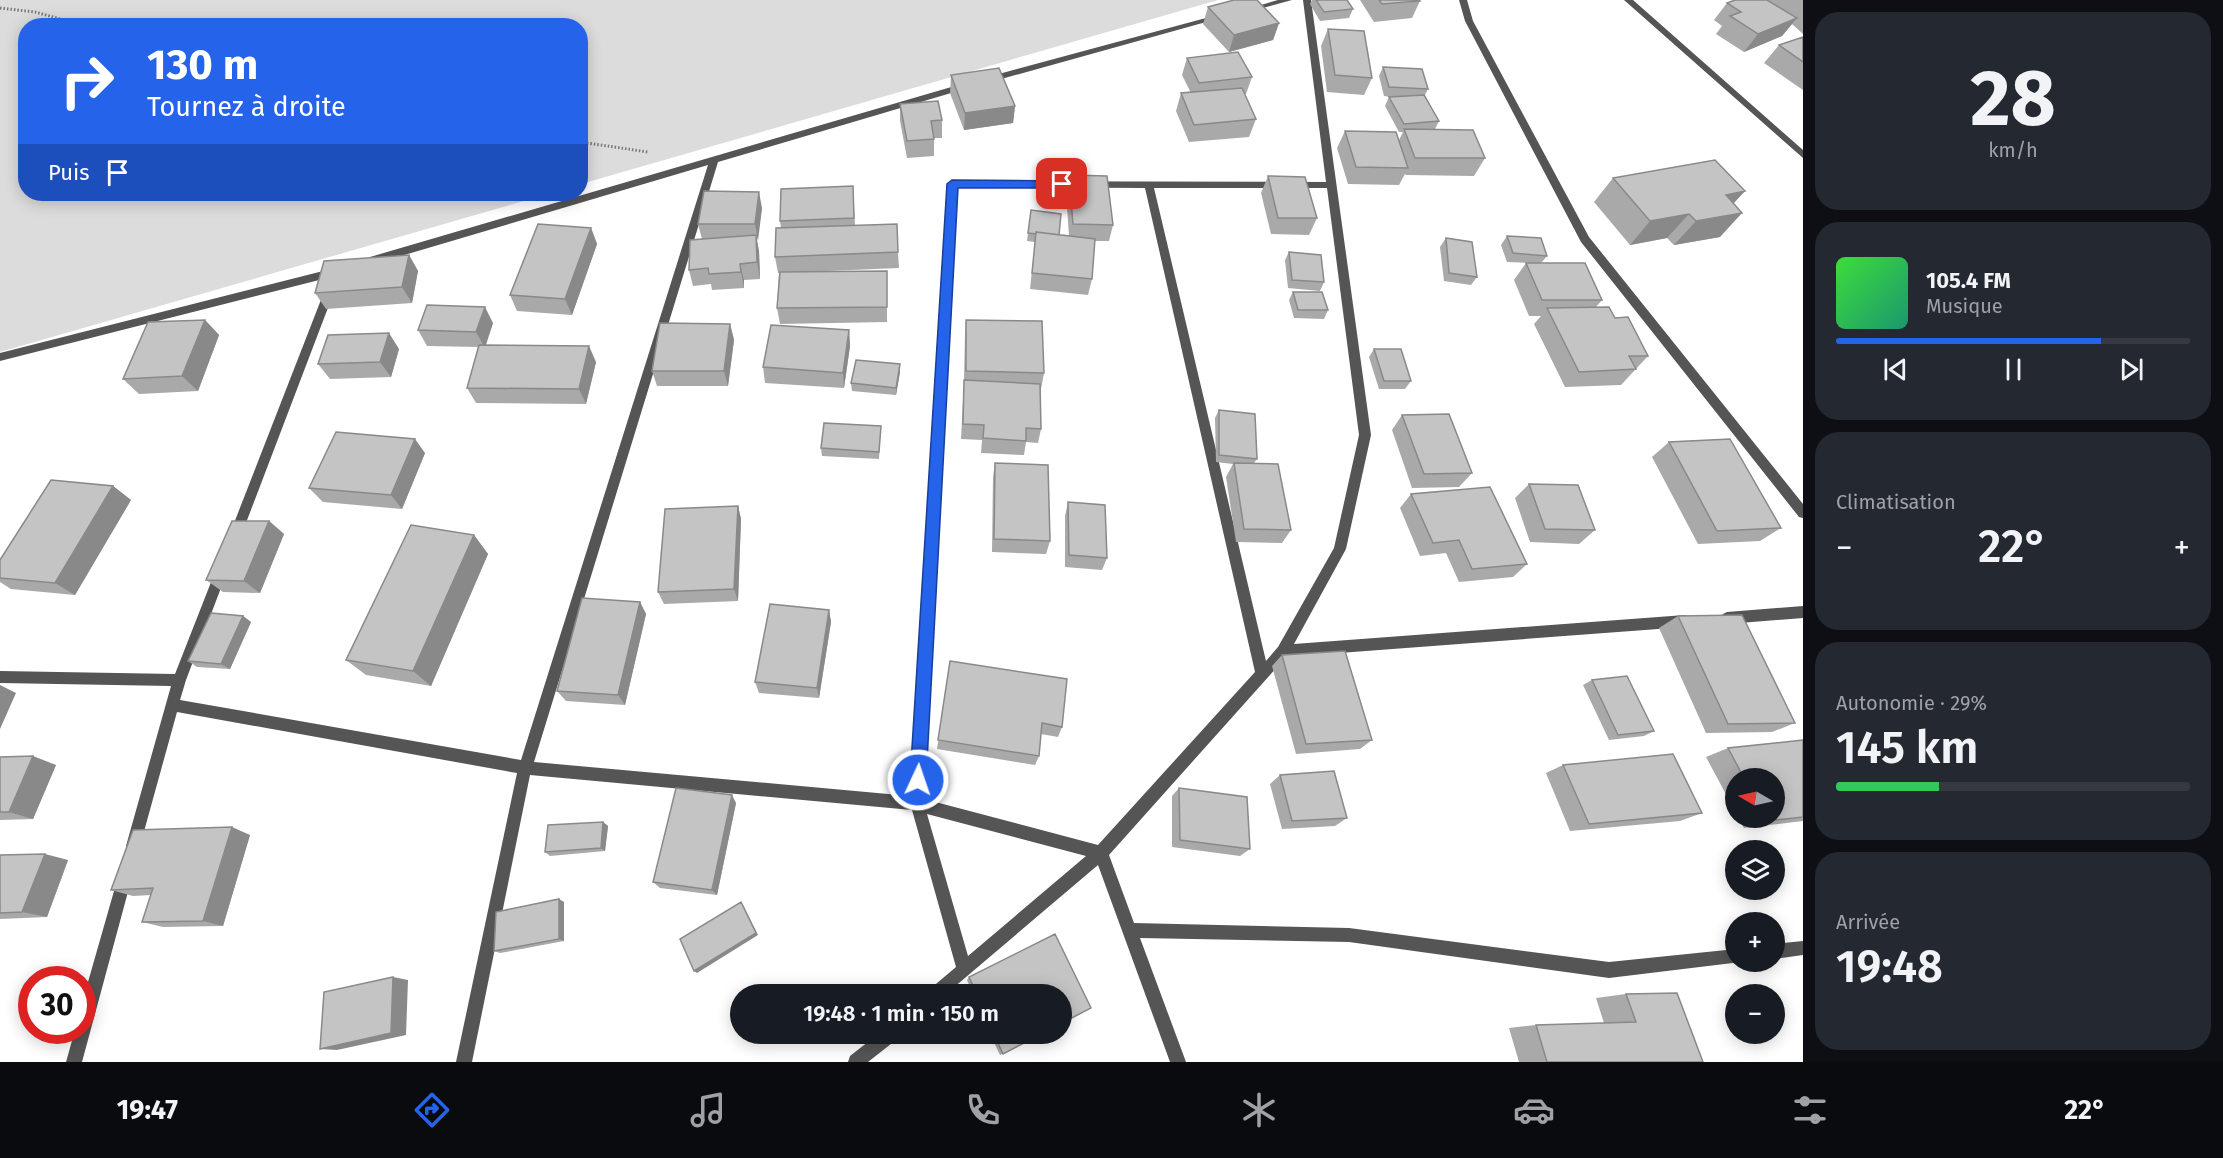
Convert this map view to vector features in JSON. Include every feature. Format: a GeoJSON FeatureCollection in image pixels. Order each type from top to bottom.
{"type":"FeatureCollection","features":[{"type":"Feature","properties":{"kind":"street"},"geometry":{"type":"LineString","coordinates":[[1243,11],[1288,0]]}},
{"type":"Feature","properties":{"kind":"street"},"geometry":{"type":"LineString","coordinates":[[947,984],[1101,853],[1283,651],[1340,549],[1365,435],[1307,0]]}},
{"type":"Feature","properties":{"kind":"street"},"geometry":{"type":"LineString","coordinates":[[1463,0],[1469,21],[1585,239],[1803,513]]}},
{"type":"Feature","properties":{"kind":"street"},"geometry":{"type":"LineString","coordinates":[[1628,0],[1803,155]]}},
{"type":"Feature","properties":{"kind":"street"},"geometry":{"type":"LineString","coordinates":[[588,198],[839,122],[1131,39],[1232,14]]}},
{"type":"Feature","properties":{"kind":"street"},"geometry":{"type":"LineString","coordinates":[[464,1062],[525,768],[714,161]]}},
{"type":"Feature","properties":{"kind":"street"},"geometry":{"type":"LineString","coordinates":[[964,970],[917,804],[952,184],[1332,185]]}},
{"type":"Feature","properties":{"kind":"street"},"geometry":{"type":"LineString","coordinates":[[1149,185],[1262,673]]}},
{"type":"Feature","properties":{"kind":"street"},"geometry":{"type":"LineString","coordinates":[[360,264],[577,201]]}},
{"type":"Feature","properties":{"kind":"street"},"geometry":{"type":"LineString","coordinates":[[0,357],[343,269],[179,680],[74,1062]]}},
{"type":"Feature","properties":{"kind":"street"},"geometry":{"type":"LineString","coordinates":[[1283,651],[1803,612]]}},
{"type":"Feature","properties":{"kind":"street"},"geometry":{"type":"LineString","coordinates":[[0,677],[179,680]]}},
{"type":"Feature","properties":{"kind":"street"},"geometry":{"type":"LineString","coordinates":[[172,705],[525,768],[917,804],[1101,853]]}},
{"type":"Feature","properties":{"kind":"street"},"geometry":{"type":"LineString","coordinates":[[1101,853],[1178,1062]]}},
{"type":"Feature","properties":{"kind":"street"},"geometry":{"type":"LineString","coordinates":[[1130,930],[1349,935],[1609,970],[1725,957]]}},
{"type":"Feature","properties":{"kind":"street"},"geometry":{"type":"LineString","coordinates":[[1785,950],[1803,948]]}},
{"type":"Feature","properties":{"kind":"street"},"geometry":{"type":"LineString","coordinates":[[856,1062],[878,1044]]}},
{"type":"Feature","properties":{"kind":"path"},"geometry":{"type":"LineString","coordinates":[[0,8],[35,12],[57,18]]}},
{"type":"Feature","properties":{"kind":"shaded area"},"geometry":{"type":"Polygon","coordinates":[[[0,0],[1218,0],[588,182],[588,18],[18,18],[18,201],[524,201],[0,352],[0,0]]]}},
{"type":"Feature","properties":{"kind":"building"},"geometry":{"type":"Polygon","coordinates":[[[1234,0],[1257,0],[1279,23],[1234,35],[1208,7],[1234,0]]]}},
{"type":"Feature","properties":{"kind":"building"},"geometry":{"type":"Polygon","coordinates":[[[1316,0],[1347,0],[1353,9],[1324,12],[1316,0]]]}},
{"type":"Feature","properties":{"kind":"building"},"geometry":{"type":"Polygon","coordinates":[[[1379,0],[1419,0],[1420,1],[1382,4],[1379,0]]]}},
{"type":"Feature","properties":{"kind":"building"},"geometry":{"type":"Polygon","coordinates":[[[1735,0],[1767,0],[1797,18],[1758,34],[1730,16],[1741,12],[1727,3],[1735,0]]]}},
{"type":"Feature","properties":{"kind":"building"},"geometry":{"type":"Polygon","coordinates":[[[1328,29],[1364,31],[1372,78],[1335,75],[1328,29]]]}},
{"type":"Feature","properties":{"kind":"building"},"geometry":{"type":"Polygon","coordinates":[[[1803,37],[1803,62],[1779,45],[1803,37]]]}},
{"type":"Feature","properties":{"kind":"building"},"geometry":{"type":"Polygon","coordinates":[[[1238,52],[1252,77],[1199,83],[1187,58],[1238,52]]]}},
{"type":"Feature","properties":{"kind":"building"},"geometry":{"type":"Polygon","coordinates":[[[1383,67],[1422,69],[1428,89],[1389,87],[1383,67]]]}},
{"type":"Feature","properties":{"kind":"building"},"geometry":{"type":"Polygon","coordinates":[[[999,68],[1015,106],[965,113],[951,75],[999,68]]]}},
{"type":"Feature","properties":{"kind":"building"},"geometry":{"type":"Polygon","coordinates":[[[1242,88],[1256,119],[1194,125],[1181,93],[1242,88]]]}},
{"type":"Feature","properties":{"kind":"building"},"geometry":{"type":"Polygon","coordinates":[[[1424,95],[1439,121],[1404,124],[1389,97],[1424,95]]]}},
{"type":"Feature","properties":{"kind":"building"},"geometry":{"type":"Polygon","coordinates":[[[938,101],[942,120],[931,121],[934,139],[907,141],[900,104],[938,101]]]}},
{"type":"Feature","properties":{"kind":"building"},"geometry":{"type":"Polygon","coordinates":[[[1404,129],[1473,130],[1485,158],[1415,158],[1404,129]]]}},
{"type":"Feature","properties":{"kind":"building"},"geometry":{"type":"Polygon","coordinates":[[[1345,131],[1396,132],[1408,168],[1356,167],[1345,131]]]}},
{"type":"Feature","properties":{"kind":"building"},"geometry":{"type":"Polygon","coordinates":[[[1715,160],[1745,191],[1726,195],[1742,213],[1696,221],[1689,214],[1650,221],[1613,178],[1715,160]]]}},
{"type":"Feature","properties":{"kind":"building"},"geometry":{"type":"Polygon","coordinates":[[[1069,175],[1107,176],[1113,225],[1073,224],[1069,175]]]}},
{"type":"Feature","properties":{"kind":"building"},"geometry":{"type":"Polygon","coordinates":[[[1268,176],[1305,177],[1317,218],[1278,218],[1268,176]]]}},
{"type":"Feature","properties":{"kind":"building"},"geometry":{"type":"Polygon","coordinates":[[[853,186],[854,218],[780,221],[781,189],[853,186]]]}},
{"type":"Feature","properties":{"kind":"building"},"geometry":{"type":"Polygon","coordinates":[[[704,191],[759,192],[755,224],[698,224],[704,191]]]}},
{"type":"Feature","properties":{"kind":"building"},"geometry":{"type":"Polygon","coordinates":[[[1031,210],[1061,214],[1059,235],[1028,233],[1031,210]]]}},
{"type":"Feature","properties":{"kind":"building"},"geometry":{"type":"Polygon","coordinates":[[[538,224],[591,228],[565,299],[510,295],[538,224]]]}},
{"type":"Feature","properties":{"kind":"building"},"geometry":{"type":"Polygon","coordinates":[[[897,224],[898,252],[775,257],[776,228],[897,224]]]}},
{"type":"Feature","properties":{"kind":"building"},"geometry":{"type":"Polygon","coordinates":[[[1036,232],[1095,239],[1092,279],[1032,273],[1036,232]]]}},
{"type":"Feature","properties":{"kind":"building"},"geometry":{"type":"Polygon","coordinates":[[[756,235],[757,262],[740,264],[741,272],[709,274],[708,268],[689,270],[690,240],[756,235]]]}},
{"type":"Feature","properties":{"kind":"building"},"geometry":{"type":"Polygon","coordinates":[[[1507,236],[1541,238],[1547,256],[1513,253],[1507,236]]]}},
{"type":"Feature","properties":{"kind":"building"},"geometry":{"type":"Polygon","coordinates":[[[1446,238],[1472,242],[1477,277],[1449,273],[1446,238]]]}},
{"type":"Feature","properties":{"kind":"building"},"geometry":{"type":"Polygon","coordinates":[[[1289,252],[1321,255],[1324,282],[1292,280],[1289,252]]]}},
{"type":"Feature","properties":{"kind":"building"},"geometry":{"type":"Polygon","coordinates":[[[409,255],[402,287],[315,293],[324,261],[409,255]]]}},
{"type":"Feature","properties":{"kind":"building"},"geometry":{"type":"Polygon","coordinates":[[[1526,263],[1585,263],[1602,300],[1542,300],[1526,263]]]}},
{"type":"Feature","properties":{"kind":"building"},"geometry":{"type":"Polygon","coordinates":[[[887,271],[887,307],[777,308],[780,272],[887,271]]]}},
{"type":"Feature","properties":{"kind":"building"},"geometry":{"type":"Polygon","coordinates":[[[1293,292],[1322,292],[1328,310],[1298,310],[1293,292]]]}},
{"type":"Feature","properties":{"kind":"building"},"geometry":{"type":"Polygon","coordinates":[[[427,305],[485,307],[476,332],[418,330],[427,305]]]}},
{"type":"Feature","properties":{"kind":"building"},"geometry":{"type":"Polygon","coordinates":[[[1609,307],[1615,318],[1628,317],[1648,356],[1629,356],[1636,369],[1579,372],[1547,308],[1609,307]]]}},
{"type":"Feature","properties":{"kind":"building"},"geometry":{"type":"Polygon","coordinates":[[[205,320],[182,376],[123,379],[148,322],[205,320]]]}},
{"type":"Feature","properties":{"kind":"building"},"geometry":{"type":"Polygon","coordinates":[[[966,320],[1042,321],[1044,373],[966,371],[966,320]]]}},
{"type":"Feature","properties":{"kind":"building"},"geometry":{"type":"Polygon","coordinates":[[[660,323],[730,324],[724,371],[652,371],[660,323]]]}},
{"type":"Feature","properties":{"kind":"building"},"geometry":{"type":"Polygon","coordinates":[[[771,325],[849,330],[843,373],[763,367],[771,325]]]}},
{"type":"Feature","properties":{"kind":"building"},"geometry":{"type":"Polygon","coordinates":[[[389,333],[380,362],[318,364],[328,335],[389,333]]]}},
{"type":"Feature","properties":{"kind":"building"},"geometry":{"type":"Polygon","coordinates":[[[479,345],[589,346],[579,389],[467,388],[479,345]]]}},
{"type":"Feature","properties":{"kind":"building"},"geometry":{"type":"Polygon","coordinates":[[[1374,349],[1401,349],[1411,381],[1384,381],[1374,349]]]}},
{"type":"Feature","properties":{"kind":"building"},"geometry":{"type":"Polygon","coordinates":[[[856,360],[900,364],[896,388],[851,383],[856,360]]]}},
{"type":"Feature","properties":{"kind":"building"},"geometry":{"type":"Polygon","coordinates":[[[964,380],[1040,384],[1041,429],[1026,428],[1026,441],[983,438],[984,425],[963,424],[964,380]]]}},
{"type":"Feature","properties":{"kind":"building"},"geometry":{"type":"Polygon","coordinates":[[[1219,410],[1255,414],[1257,459],[1219,455],[1219,410]]]}},
{"type":"Feature","properties":{"kind":"building"},"geometry":{"type":"Polygon","coordinates":[[[1449,414],[1472,473],[1424,474],[1402,415],[1449,414]]]}},
{"type":"Feature","properties":{"kind":"building"},"geometry":{"type":"Polygon","coordinates":[[[824,423],[881,426],[879,452],[821,448],[824,423]]]}},
{"type":"Feature","properties":{"kind":"building"},"geometry":{"type":"Polygon","coordinates":[[[336,432],[415,439],[391,495],[309,488],[336,432]]]}},
{"type":"Feature","properties":{"kind":"building"},"geometry":{"type":"Polygon","coordinates":[[[1730,439],[1781,528],[1717,531],[1669,442],[1730,439]]]}},
{"type":"Feature","properties":{"kind":"building"},"geometry":{"type":"Polygon","coordinates":[[[995,463],[1048,465],[1050,541],[994,539],[995,463]]]}},
{"type":"Feature","properties":{"kind":"building"},"geometry":{"type":"Polygon","coordinates":[[[1234,463],[1278,464],[1291,530],[1244,529],[1234,463]]]}},
{"type":"Feature","properties":{"kind":"building"},"geometry":{"type":"Polygon","coordinates":[[[51,480],[113,486],[55,583],[0,578],[0,560],[51,480]]]}},
{"type":"Feature","properties":{"kind":"building"},"geometry":{"type":"Polygon","coordinates":[[[1529,484],[1578,485],[1595,530],[1545,529],[1529,484]]]}},
{"type":"Feature","properties":{"kind":"building"},"geometry":{"type":"Polygon","coordinates":[[[1490,487],[1527,564],[1472,569],[1459,540],[1433,543],[1411,494],[1490,487]]]}},
{"type":"Feature","properties":{"kind":"building"},"geometry":{"type":"Polygon","coordinates":[[[1068,502],[1105,505],[1107,558],[1069,555],[1068,502]]]}},
{"type":"Feature","properties":{"kind":"building"},"geometry":{"type":"Polygon","coordinates":[[[738,506],[734,589],[658,592],[665,509],[738,506]]]}},
{"type":"Feature","properties":{"kind":"building"},"geometry":{"type":"Polygon","coordinates":[[[232,521],[269,521],[244,581],[206,580],[232,521]]]}},
{"type":"Feature","properties":{"kind":"building"},"geometry":{"type":"Polygon","coordinates":[[[411,525],[474,535],[413,671],[346,660],[411,525]]]}},
{"type":"Feature","properties":{"kind":"building"},"geometry":{"type":"Polygon","coordinates":[[[582,598],[640,602],[618,695],[557,691],[582,598]]]}},
{"type":"Feature","properties":{"kind":"building"},"geometry":{"type":"Polygon","coordinates":[[[770,604],[829,610],[817,688],[755,682],[770,604]]]}},
{"type":"Feature","properties":{"kind":"building"},"geometry":{"type":"Polygon","coordinates":[[[211,613],[243,616],[221,664],[188,661],[211,613]]]}},
{"type":"Feature","properties":{"kind":"building"},"geometry":{"type":"Polygon","coordinates":[[[1742,615],[1795,723],[1728,724],[1678,616],[1742,615]]]}},
{"type":"Feature","properties":{"kind":"building"},"geometry":{"type":"Polygon","coordinates":[[[1345,651],[1372,740],[1306,744],[1282,655],[1345,651]]]}},
{"type":"Feature","properties":{"kind":"building"},"geometry":{"type":"Polygon","coordinates":[[[950,661],[1067,679],[1062,727],[1042,723],[1039,756],[938,740],[950,661]]]}},
{"type":"Feature","properties":{"kind":"building"},"geometry":{"type":"Polygon","coordinates":[[[1627,676],[1654,731],[1618,735],[1592,680],[1627,676]]]}},
{"type":"Feature","properties":{"kind":"building"},"geometry":{"type":"Polygon","coordinates":[[[1803,740],[1803,817],[1785,819],[1785,768],[1739,768],[1728,748],[1803,740]]]}},
{"type":"Feature","properties":{"kind":"building"},"geometry":{"type":"Polygon","coordinates":[[[1673,754],[1702,813],[1589,824],[1563,765],[1673,754]]]}},
{"type":"Feature","properties":{"kind":"building"},"geometry":{"type":"Polygon","coordinates":[[[33,756],[9,812],[0,812],[0,757],[33,756]]]}},
{"type":"Feature","properties":{"kind":"building"},"geometry":{"type":"Polygon","coordinates":[[[1334,771],[1347,818],[1292,821],[1280,775],[1334,771]]]}},
{"type":"Feature","properties":{"kind":"building"},"geometry":{"type":"Polygon","coordinates":[[[676,788],[732,795],[712,890],[653,882],[676,788]]]}},
{"type":"Feature","properties":{"kind":"building"},"geometry":{"type":"Polygon","coordinates":[[[1179,788],[1247,797],[1250,849],[1180,840],[1179,788]]]}},
{"type":"Feature","properties":{"kind":"building"},"geometry":{"type":"Polygon","coordinates":[[[603,822],[601,848],[545,852],[548,825],[603,822]]]}},
{"type":"Feature","properties":{"kind":"building"},"geometry":{"type":"Polygon","coordinates":[[[232,827],[203,921],[142,922],[153,888],[111,890],[133,830],[232,827]]]}},
{"type":"Feature","properties":{"kind":"building"},"geometry":{"type":"Polygon","coordinates":[[[45,854],[22,912],[0,913],[0,855],[45,854]]]}},
{"type":"Feature","properties":{"kind":"building"},"geometry":{"type":"Polygon","coordinates":[[[559,899],[559,939],[494,951],[496,912],[559,899]]]}},
{"type":"Feature","properties":{"kind":"building"},"geometry":{"type":"Polygon","coordinates":[[[741,902],[756,933],[694,971],[680,939],[741,902]]]}},
{"type":"Feature","properties":{"kind":"building"},"geometry":{"type":"Polygon","coordinates":[[[1055,934],[1091,1008],[1072,1018],[1072,984],[972,984],[969,977],[1055,934]]]}},
{"type":"Feature","properties":{"kind":"building"},"geometry":{"type":"Polygon","coordinates":[[[393,977],[391,1033],[320,1049],[324,992],[393,977]]]}},
{"type":"Feature","properties":{"kind":"building"},"geometry":{"type":"Polygon","coordinates":[[[1677,993],[1703,1062],[1547,1062],[1536,1025],[1636,1022],[1626,994],[1677,993]]]}},
{"type":"Feature","properties":{"kind":"building"},"geometry":{"type":"Polygon","coordinates":[[[998,1044],[1022,1044],[1003,1054],[998,1044]]]}},
{"type":"Feature","properties":{"kind":"route"},"geometry":{"type":"LineString","coordinates":[[918,780],[952,184],[1062,184]]}}]}
